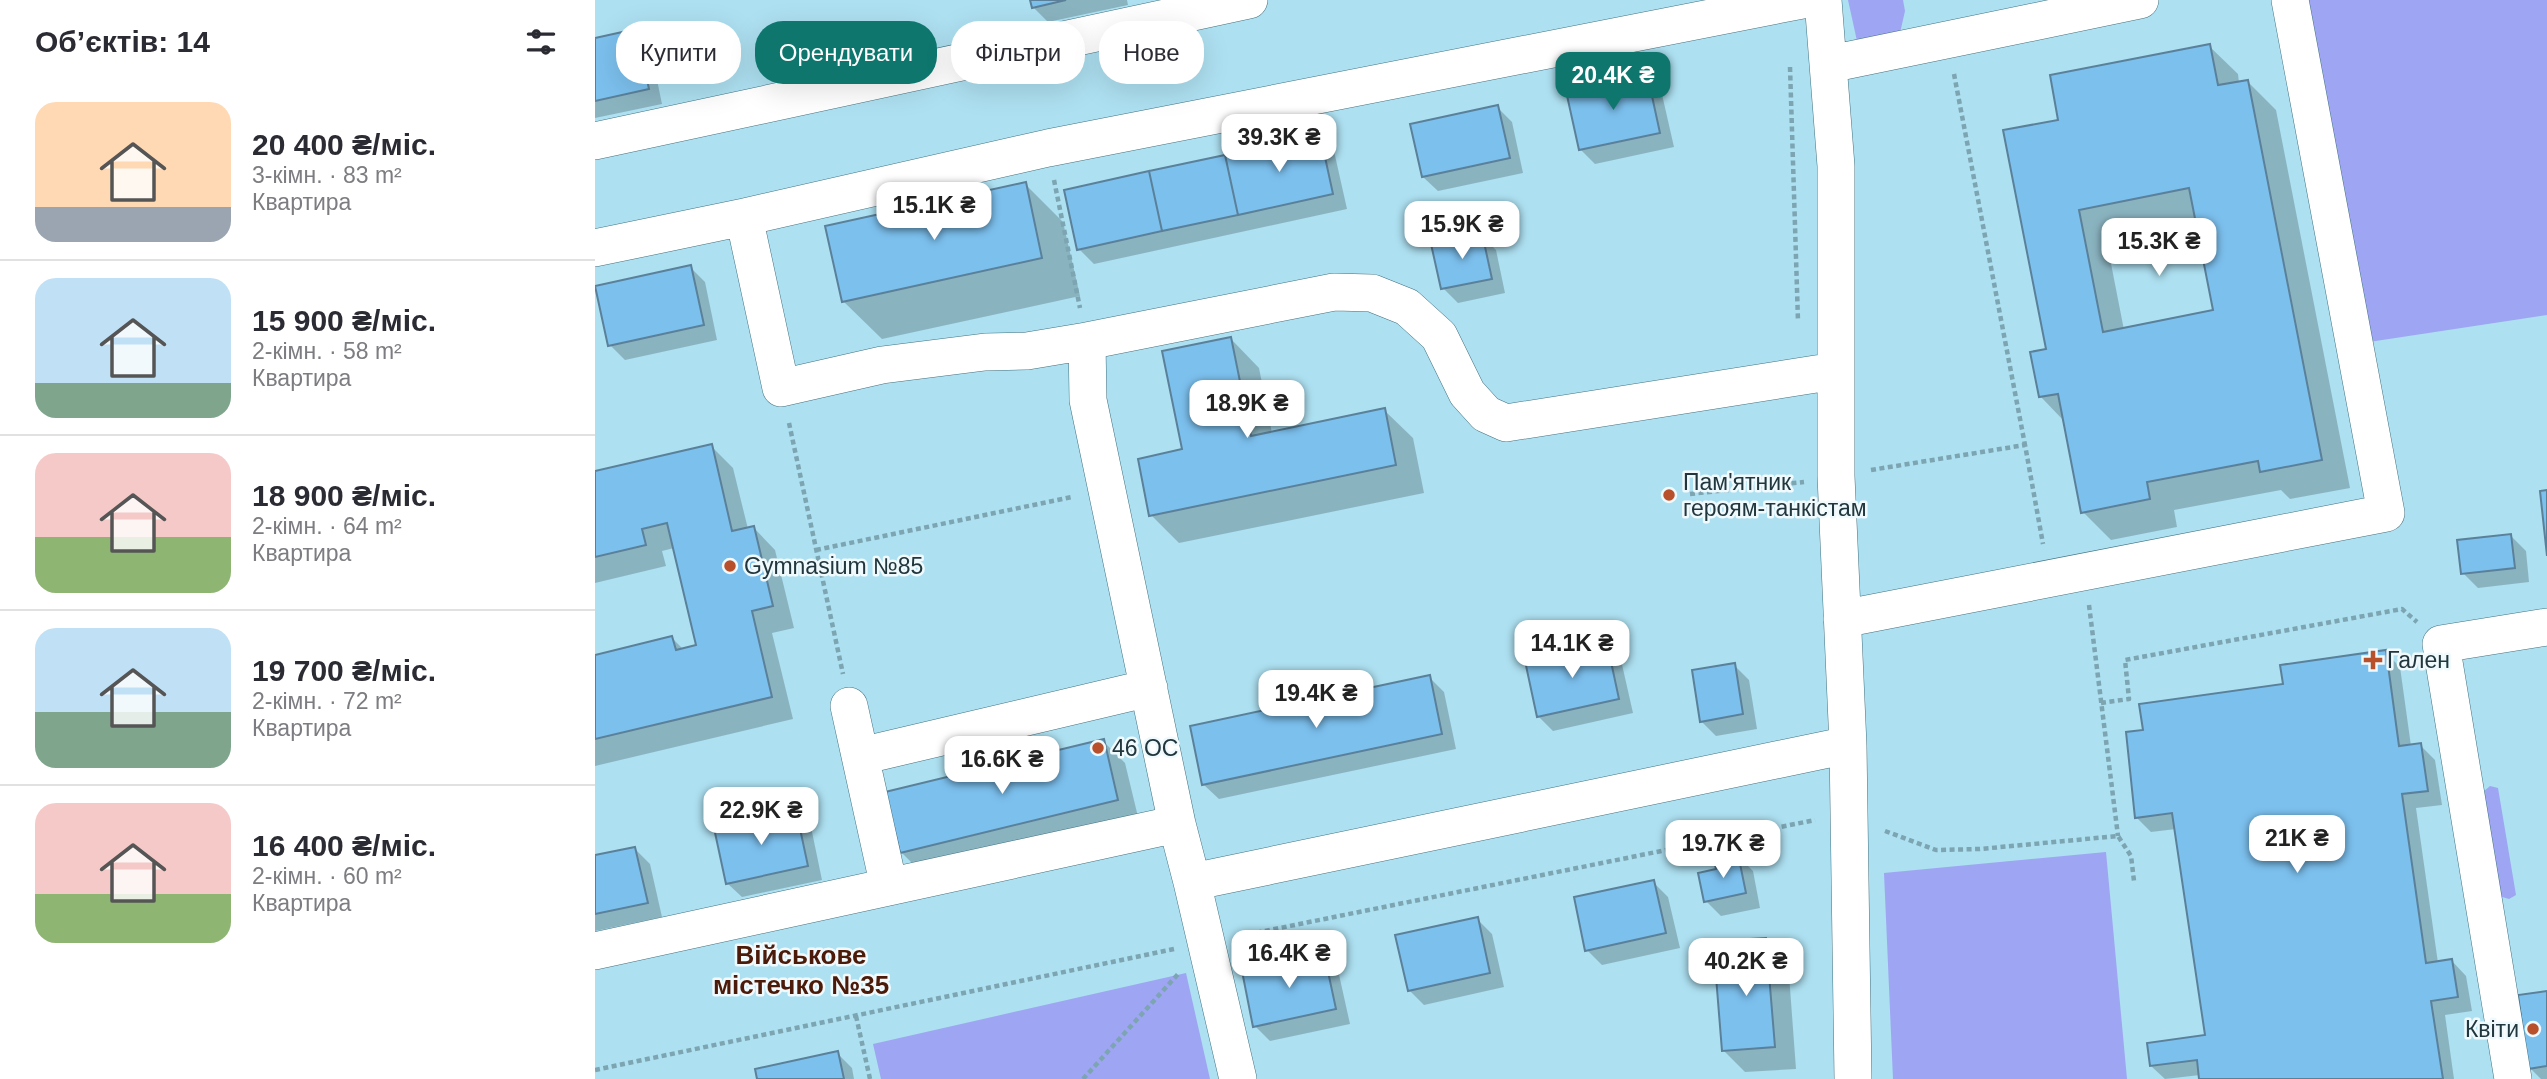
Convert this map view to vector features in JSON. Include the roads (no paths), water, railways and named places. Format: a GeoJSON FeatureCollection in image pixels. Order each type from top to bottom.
{"type":"FeatureCollection","features":[{"type":"Feature","properties":{"kind":"street"},"geometry":{"type":"LineString","coordinates":[[595,141],[1249,0]]}},
{"type":"Feature","properties":{"kind":"street"},"geometry":{"type":"LineString","coordinates":[[595,248],[1048,148],[1737,7],[1803,0]]}},
{"type":"Feature","properties":{"kind":"street"},"geometry":{"type":"LineString","coordinates":[[1823,0],[1836,166],[1836,476],[1848,745],[1853,1079]]}},
{"type":"Feature","properties":{"kind":"street"},"geometry":{"type":"LineString","coordinates":[[1830,64],[2140,0]]}},
{"type":"Feature","properties":{"kind":"street"},"geometry":{"type":"LineString","coordinates":[[1842,619],[2386,513],[2290,0]]}},
{"type":"Feature","properties":{"kind":"street"},"geometry":{"type":"LineString","coordinates":[[744,217],[781,388],[882,365],[985,352],[1027,351],[1087,341],[1334,292],[1372,293],[1407,307],[1439,336],[1467,393],[1486,414],[1506,423],[1835,371]]}},
{"type":"Feature","properties":{"kind":"street"},"geometry":{"type":"LineString","coordinates":[[1087,341],[1089,400],[1107,489],[1177,824],[1238,1079]]}},
{"type":"Feature","properties":{"kind":"street"},"geometry":{"type":"LineString","coordinates":[[2513,1079],[2441,644],[2547,627]]}},
{"type":"Feature","properties":{"kind":"street"},"geometry":{"type":"LineString","coordinates":[[861,756],[1149,688]]}},
{"type":"Feature","properties":{"kind":"street"},"geometry":{"type":"LineString","coordinates":[[849,706],[888,887]]}},
{"type":"Feature","properties":{"kind":"street"},"geometry":{"type":"LineString","coordinates":[[1192,881],[1848,745]]}},
{"type":"Feature","properties":{"kind":"street"},"geometry":{"type":"LineString","coordinates":[[595,951],[1177,824]]}},
{"type":"Feature","properties":{"kind":"place","name":"Пам'ятник героям-танкістам"},"geometry":{"type":"Point","coordinates":[1669,495]}},
{"type":"Feature","properties":{"kind":"place","name":"Gymnasium №85"},"geometry":{"type":"Point","coordinates":[730,566]}},
{"type":"Feature","properties":{"kind":"place","name":"Гален"},"geometry":{"type":"Point","coordinates":[2373,660]}},
{"type":"Feature","properties":{"kind":"place","name":"46 ОС"},"geometry":{"type":"Point","coordinates":[1098,748]}},
{"type":"Feature","properties":{"kind":"place","name":"Квіти"},"geometry":{"type":"Point","coordinates":[2533,1029]}},
{"type":"Feature","properties":{"kind":"district","name":"Військове містечко №35"},"geometry":{"type":"Point","coordinates":[801,970]}}]}
